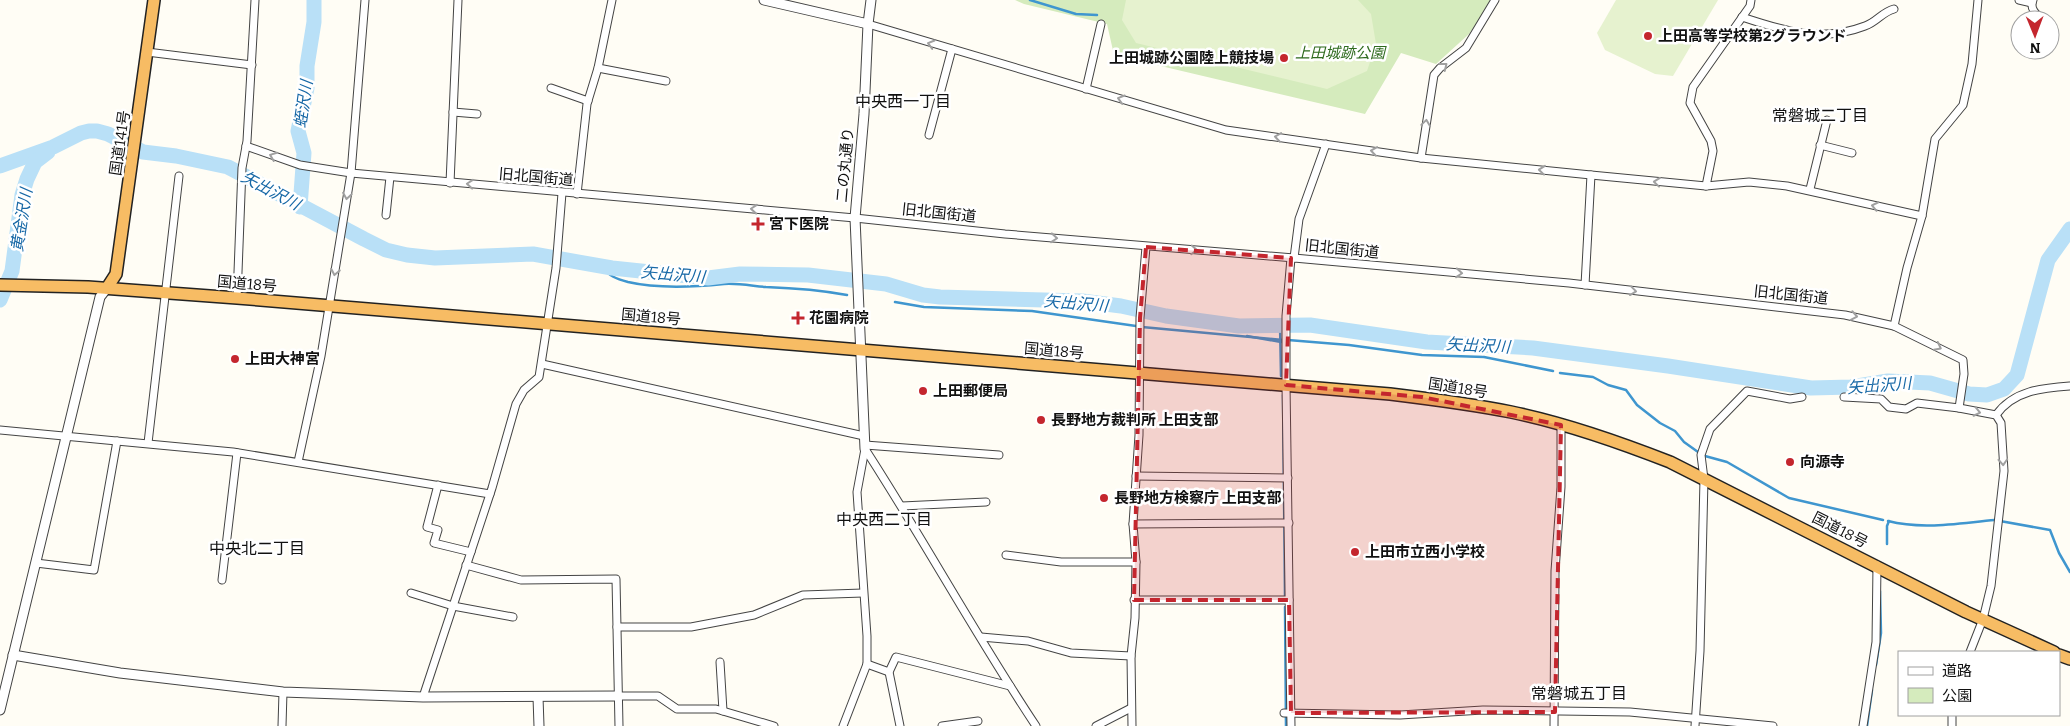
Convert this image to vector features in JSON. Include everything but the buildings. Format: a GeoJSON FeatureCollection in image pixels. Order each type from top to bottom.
{"type":"FeatureCollection","features":[{"type":"Feature","properties":{"kind":"highway","name":"国道141号"},"geometry":{"type":"LineString","coordinates":[[107,288],[116,274],[154,0]]}},
{"type":"Feature","properties":{"kind":"highway","name":"国道18号"},"geometry":{"type":"LineString","coordinates":[[4,285],[166,292],[1286,385],[1422,397],[1512,412],[1634,448],[1670,462],[1983,619],[2052,651]]}},
{"type":"Feature","properties":{"kind":"street"},"geometry":{"type":"LineString","coordinates":[[236,298],[242,168],[246,146],[255,0]]}},
{"type":"Feature","properties":{"kind":"street"},"geometry":{"type":"LineString","coordinates":[[298,462],[314,391],[351,173],[365,0]]}},
{"type":"Feature","properties":{"kind":"street"},"geometry":{"type":"LineString","coordinates":[[450,182],[458,0]]}},
{"type":"Feature","properties":{"kind":"street"},"geometry":{"type":"LineString","coordinates":[[577,194],[588,100],[598,68],[612,0]]}},
{"type":"Feature","properties":{"kind":"street"},"geometry":{"type":"LineString","coordinates":[[764,0],[868,24],[1226,130],[1421,158],[1706,186],[1749,182],[1810,189],[1858,203],[1922,216]]}},
{"type":"Feature","properties":{"kind":"street","name":"二の丸通り"},"geometry":{"type":"LineString","coordinates":[[860,350],[855,218],[871,0]]}},
{"type":"Feature","properties":{"kind":"street"},"geometry":{"type":"LineString","coordinates":[[1421,158],[1434,75],[1466,48],[1495,0]]}},
{"type":"Feature","properties":{"kind":"street"},"geometry":{"type":"LineString","coordinates":[[1706,186],[1713,151],[1711,141],[1690,103],[1690,96],[1693,87],[1750,6],[1751,0]]}},
{"type":"Feature","properties":{"kind":"street"},"geometry":{"type":"LineString","coordinates":[[1894,326],[1922,216],[1935,139],[1963,105],[1972,64],[1978,0]]}},
{"type":"Feature","properties":{"kind":"street"},"geometry":{"type":"LineString","coordinates":[[2019,0],[2032,2]]}},
{"type":"Feature","properties":{"kind":"street"},"geometry":{"type":"LineString","coordinates":[[1742,17],[1782,31],[1802,34],[1835,34],[1866,26],[1885,11],[1894,9]]}},
{"type":"Feature","properties":{"kind":"street"},"geometry":{"type":"LineString","coordinates":[[1086,89],[1101,24]]}},
{"type":"Feature","properties":{"kind":"street"},"geometry":{"type":"LineString","coordinates":[[929,135],[952,50]]}},
{"type":"Feature","properties":{"kind":"street"},"geometry":{"type":"LineString","coordinates":[[148,52],[252,65]]}},
{"type":"Feature","properties":{"kind":"street"},"geometry":{"type":"LineString","coordinates":[[598,68],[666,81]]}},
{"type":"Feature","properties":{"kind":"street"},"geometry":{"type":"LineString","coordinates":[[551,88],[588,100]]}},
{"type":"Feature","properties":{"kind":"street"},"geometry":{"type":"LineString","coordinates":[[453,112],[477,114]]}},
{"type":"Feature","properties":{"kind":"street"},"geometry":{"type":"LineString","coordinates":[[1810,189],[1827,120]]}},
{"type":"Feature","properties":{"kind":"street"},"geometry":{"type":"LineString","coordinates":[[1291,726],[1288,713],[1287,664],[1289,523],[1286,316],[1292,258],[1299,219],[1326,144]]}},
{"type":"Feature","properties":{"kind":"street"},"geometry":{"type":"LineString","coordinates":[[1820,145],[1852,153]]}},
{"type":"Feature","properties":{"kind":"street","name":"旧北国街道"},"geometry":{"type":"LineString","coordinates":[[246,146],[303,166],[351,173],[1569,283],[1845,315],[1894,326],[1963,360],[1965,367],[1959,404]]}},
{"type":"Feature","properties":{"kind":"street"},"geometry":{"type":"LineString","coordinates":[[1585,285],[1591,175]]}},
{"type":"Feature","properties":{"kind":"street"},"geometry":{"type":"LineString","coordinates":[[148,443],[179,176]]}},
{"type":"Feature","properties":{"kind":"street"},"geometry":{"type":"LineString","coordinates":[[386,215],[390,177]]}},
{"type":"Feature","properties":{"kind":"street"},"geometry":{"type":"LineString","coordinates":[[423,697],[490,494],[516,404],[524,390],[539,377],[558,252],[562,193]]}},
{"type":"Feature","properties":{"kind":"street"},"geometry":{"type":"LineString","coordinates":[[1132,726],[1131,656],[1135,618],[1136,562],[1133,524],[1139,435],[1138,373],[1140,318],[1146,246]]}},
{"type":"Feature","properties":{"kind":"street"},"geometry":{"type":"LineString","coordinates":[[0,710],[100,297],[107,288]]}},
{"type":"Feature","properties":{"kind":"street"},"geometry":{"type":"LineString","coordinates":[[844,726],[867,664],[867,636],[862,593],[857,492],[865,443],[860,350]]}},
{"type":"Feature","properties":{"kind":"street"},"geometry":{"type":"LineString","coordinates":[[542,364],[865,443],[999,454]]}},
{"type":"Feature","properties":{"kind":"street"},"geometry":{"type":"LineString","coordinates":[[1996,415],[2014,399],[2026,392],[2038,388],[2070,386]]}},
{"type":"Feature","properties":{"kind":"street"},"geometry":{"type":"LineString","coordinates":[[1696,723],[1700,651],[1704,479],[1701,455],[1710,429],[1747,392],[1790,399],[1802,397]]}},
{"type":"Feature","properties":{"kind":"street"},"geometry":{"type":"LineString","coordinates":[[1844,397],[1881,399],[1889,407],[1906,409],[1917,403],[1959,404],[1996,415],[2001,423],[2004,471],[1991,586],[1983,619],[1970,651]]}},
{"type":"Feature","properties":{"kind":"street"},"geometry":{"type":"LineString","coordinates":[[1554,726],[1555,571],[1561,487],[1561,425]]}},
{"type":"Feature","properties":{"kind":"street"},"geometry":{"type":"LineString","coordinates":[[0,430],[237,453],[490,494]]}},
{"type":"Feature","properties":{"kind":"street"},"geometry":{"type":"LineString","coordinates":[[36,563],[94,570],[117,441]]}},
{"type":"Feature","properties":{"kind":"street"},"geometry":{"type":"LineString","coordinates":[[865,443],[1010,686],[1036,726]]}},
{"type":"Feature","properties":{"kind":"street"},"geometry":{"type":"LineString","coordinates":[[222,580],[237,453]]}},
{"type":"Feature","properties":{"kind":"street"},"geometry":{"type":"LineString","coordinates":[[1136,476],[1288,478]]}},
{"type":"Feature","properties":{"kind":"street"},"geometry":{"type":"LineString","coordinates":[[438,485],[427,527],[438,530],[434,543],[471,552]]}},
{"type":"Feature","properties":{"kind":"street"},"geometry":{"type":"LineString","coordinates":[[902,506],[986,502]]}},
{"type":"Feature","properties":{"kind":"street"},"geometry":{"type":"LineString","coordinates":[[1133,524],[1289,523]]}},
{"type":"Feature","properties":{"kind":"street"},"geometry":{"type":"LineString","coordinates":[[1006,556],[1062,562],[1136,562]]}},
{"type":"Feature","properties":{"kind":"street"},"geometry":{"type":"LineString","coordinates":[[466,565],[521,580],[616,580],[619,726]]}},
{"type":"Feature","properties":{"kind":"street"},"geometry":{"type":"LineString","coordinates":[[1863,726],[1876,642],[1877,565]]}},
{"type":"Feature","properties":{"kind":"street"},"geometry":{"type":"LineString","coordinates":[[411,593],[453,606],[513,617]]}},
{"type":"Feature","properties":{"kind":"street"},"geometry":{"type":"LineString","coordinates":[[617,627],[692,627],[754,615],[803,595],[862,593]]}},
{"type":"Feature","properties":{"kind":"street"},"geometry":{"type":"LineString","coordinates":[[1134,600],[1289,600]]}},
{"type":"Feature","properties":{"kind":"street"},"geometry":{"type":"LineString","coordinates":[[981,637],[1028,641],[1071,653],[1131,656]]}},
{"type":"Feature","properties":{"kind":"street"},"geometry":{"type":"LineString","coordinates":[[13,655],[120,673],[283,692],[423,697],[658,696],[677,709],[723,710],[774,726]]}},
{"type":"Feature","properties":{"kind":"street"},"geometry":{"type":"LineString","coordinates":[[900,726],[889,672],[896,657],[1010,686]]}},
{"type":"Feature","properties":{"kind":"street"},"geometry":{"type":"LineString","coordinates":[[720,662],[723,710]]}},
{"type":"Feature","properties":{"kind":"street"},"geometry":{"type":"LineString","coordinates":[[867,664],[889,672]]}},
{"type":"Feature","properties":{"kind":"street"},"geometry":{"type":"LineString","coordinates":[[282,726],[283,692]]}},
{"type":"Feature","properties":{"kind":"street"},"geometry":{"type":"LineString","coordinates":[[538,697],[539,726]]}},
{"type":"Feature","properties":{"kind":"street"},"geometry":{"type":"LineString","coordinates":[[1096,726],[1131,708]]}},
{"type":"Feature","properties":{"kind":"street"},"geometry":{"type":"LineString","coordinates":[[1288,713],[1400,716],[1483,710],[1630,712],[1696,723],[1773,726]]}},
{"type":"Feature","properties":{"kind":"street"},"geometry":{"type":"LineString","coordinates":[[942,726],[978,721]]}},
{"type":"Feature","properties":{"kind":"highlighted area"},"geometry":{"type":"Polygon","coordinates":[[[1146,247],[1291,258],[1286,385],[1422,397],[1561,425],[1555,712],[1291,713],[1289,600],[1134,600],[1140,318],[1146,247]]]}},
{"type":"Feature","properties":{"kind":"green space","name":"上田城跡公園"},"geometry":{"type":"Polygon","coordinates":[[[1015,0],[1493,0],[1469,34],[1436,64],[1401,53],[1365,114],[1114,55],[1107,24],[1024,4],[1015,0]]]}},
{"type":"Feature","properties":{"kind":"green space","name":"上田城跡公園陸上競技場"},"geometry":{"type":"Polygon","coordinates":[[[1126,0],[1358,0],[1371,14],[1376,44],[1367,71],[1327,89],[1136,43],[1122,20],[1126,0]]]}},
{"type":"Feature","properties":{"kind":"green space","name":"上田高等学校第2グラウンド"},"geometry":{"type":"Polygon","coordinates":[[[1616,0],[1718,0],[1673,76],[1655,74],[1605,50],[1597,33],[1616,0]]]}},
{"type":"Feature","properties":{"kind":"waterway","name":"蛭沢川"},"geometry":{"type":"LineString","coordinates":[[300,207],[304,153],[298,131],[307,88],[307,66],[314,22],[314,0]]}},
{"type":"Feature","properties":{"kind":"waterway"},"geometry":{"type":"LineString","coordinates":[[1030,0],[1076,14],[1097,15]]}},
{"type":"Feature","properties":{"kind":"waterway","name":"矢出沢川"},"geometry":{"type":"LineString","coordinates":[[0,166],[53,147],[81,133],[97,131],[108,134],[143,152],[176,156],[228,167],[386,250],[407,255],[435,258],[533,254],[612,268],[708,278],[740,274],[808,275],[886,284],[923,295],[940,297],[1082,301],[1121,306],[1166,316],[1239,326],[1310,325],[1427,342],[1533,348],[1811,388],[1851,387],[1888,381],[1930,383],[1969,394],[1987,395],[2004,389],[2017,375],[2048,260],[2070,229]]}},
{"type":"Feature","properties":{"kind":"waterway","name":"黄金沢川"},"geometry":{"type":"LineString","coordinates":[[0,300],[12,271],[22,195],[27,179],[35,162],[48,152]]}},
{"type":"Feature","properties":{"kind":"waterway"},"geometry":{"type":"LineString","coordinates":[[603,267],[607,273],[617,278],[651,286],[688,287],[735,284],[847,295]]}},
{"type":"Feature","properties":{"kind":"waterway"},"geometry":{"type":"LineString","coordinates":[[895,302],[924,307],[1032,311],[1136,326]]}},
{"type":"Feature","properties":{"kind":"waterway"},"geometry":{"type":"LineString","coordinates":[[1280,324],[1281,376]]}},
{"type":"Feature","properties":{"kind":"waterway"},"geometry":{"type":"LineString","coordinates":[[1142,327],[1283,340]]}},
{"type":"Feature","properties":{"kind":"waterway"},"geometry":{"type":"LineString","coordinates":[[1247,336],[1281,342]]}},
{"type":"Feature","properties":{"kind":"waterway"},"geometry":{"type":"LineString","coordinates":[[1288,340],[1349,345],[1422,355],[1484,357],[1553,371]]}},
{"type":"Feature","properties":{"kind":"waterway"},"geometry":{"type":"LineString","coordinates":[[1560,373],[1593,377],[1608,385],[1626,390],[1637,405],[1660,423],[1675,431],[1684,442],[1698,452]]}},
{"type":"Feature","properties":{"kind":"waterway"},"geometry":{"type":"LineString","coordinates":[[1283,395],[1285,597]]}},
{"type":"Feature","properties":{"kind":"waterway"},"geometry":{"type":"LineString","coordinates":[[1705,456],[1727,462],[1789,498],[1883,520]]}},
{"type":"Feature","properties":{"kind":"waterway"},"geometry":{"type":"LineString","coordinates":[[1888,521],[1901,524],[1928,525],[1995,520]]}},
{"type":"Feature","properties":{"kind":"waterway"},"geometry":{"type":"LineString","coordinates":[[1887,544],[1887,526],[1889,521]]}},
{"type":"Feature","properties":{"kind":"waterway"},"geometry":{"type":"LineString","coordinates":[[2000,521],[2050,530],[2059,553],[2070,572]]}},
{"type":"Feature","properties":{"kind":"waterway"},"geometry":{"type":"LineString","coordinates":[[1876,665],[1881,633],[1880,591]]}},
{"type":"Feature","properties":{"kind":"waterway"},"geometry":{"type":"LineString","coordinates":[[1285,607],[1286,726]]}},
{"type":"Feature","properties":{"kind":"waterway"},"geometry":{"type":"LineString","coordinates":[[1867,726],[1872,690]]}},
{"type":"Feature","properties":{"kind":"place","name":"上田高等学校第2グラウンド"},"geometry":{"type":"Point","coordinates":[1648,36]}},
{"type":"Feature","properties":{"kind":"place","name":"上田城跡公園陸上競技場"},"geometry":{"type":"Point","coordinates":[1284,58]}},
{"type":"Feature","properties":{"kind":"place","name":"宮下医院"},"geometry":{"type":"Point","coordinates":[758,224]}},
{"type":"Feature","properties":{"kind":"place","name":"花園病院"},"geometry":{"type":"Point","coordinates":[798,318]}},
{"type":"Feature","properties":{"kind":"place","name":"上田大神宮"},"geometry":{"type":"Point","coordinates":[235,359]}},
{"type":"Feature","properties":{"kind":"place","name":"上田郵便局"},"geometry":{"type":"Point","coordinates":[923,391]}},
{"type":"Feature","properties":{"kind":"place","name":"長野地方裁判所 上田支部"},"geometry":{"type":"Point","coordinates":[1041,420]}},
{"type":"Feature","properties":{"kind":"place","name":"向源寺"},"geometry":{"type":"Point","coordinates":[1790,462]}},
{"type":"Feature","properties":{"kind":"place","name":"長野地方検察庁 上田支部"},"geometry":{"type":"Point","coordinates":[1104,498]}},
{"type":"Feature","properties":{"kind":"place","name":"上田市立西小学校"},"geometry":{"type":"Point","coordinates":[1355,552]}},
{"type":"Feature","properties":{"kind":"district","name":"中央西一丁目"},"geometry":{"type":"Point","coordinates":[903,101]}},
{"type":"Feature","properties":{"kind":"district","name":"常磐城二丁目"},"geometry":{"type":"Point","coordinates":[1820,115]}},
{"type":"Feature","properties":{"kind":"district","name":"中央西二丁目"},"geometry":{"type":"Point","coordinates":[884,519]}},
{"type":"Feature","properties":{"kind":"district","name":"中央北二丁目"},"geometry":{"type":"Point","coordinates":[257,548]}},
{"type":"Feature","properties":{"kind":"district","name":"常磐城五丁目"},"geometry":{"type":"Point","coordinates":[1579,693]}}]}
